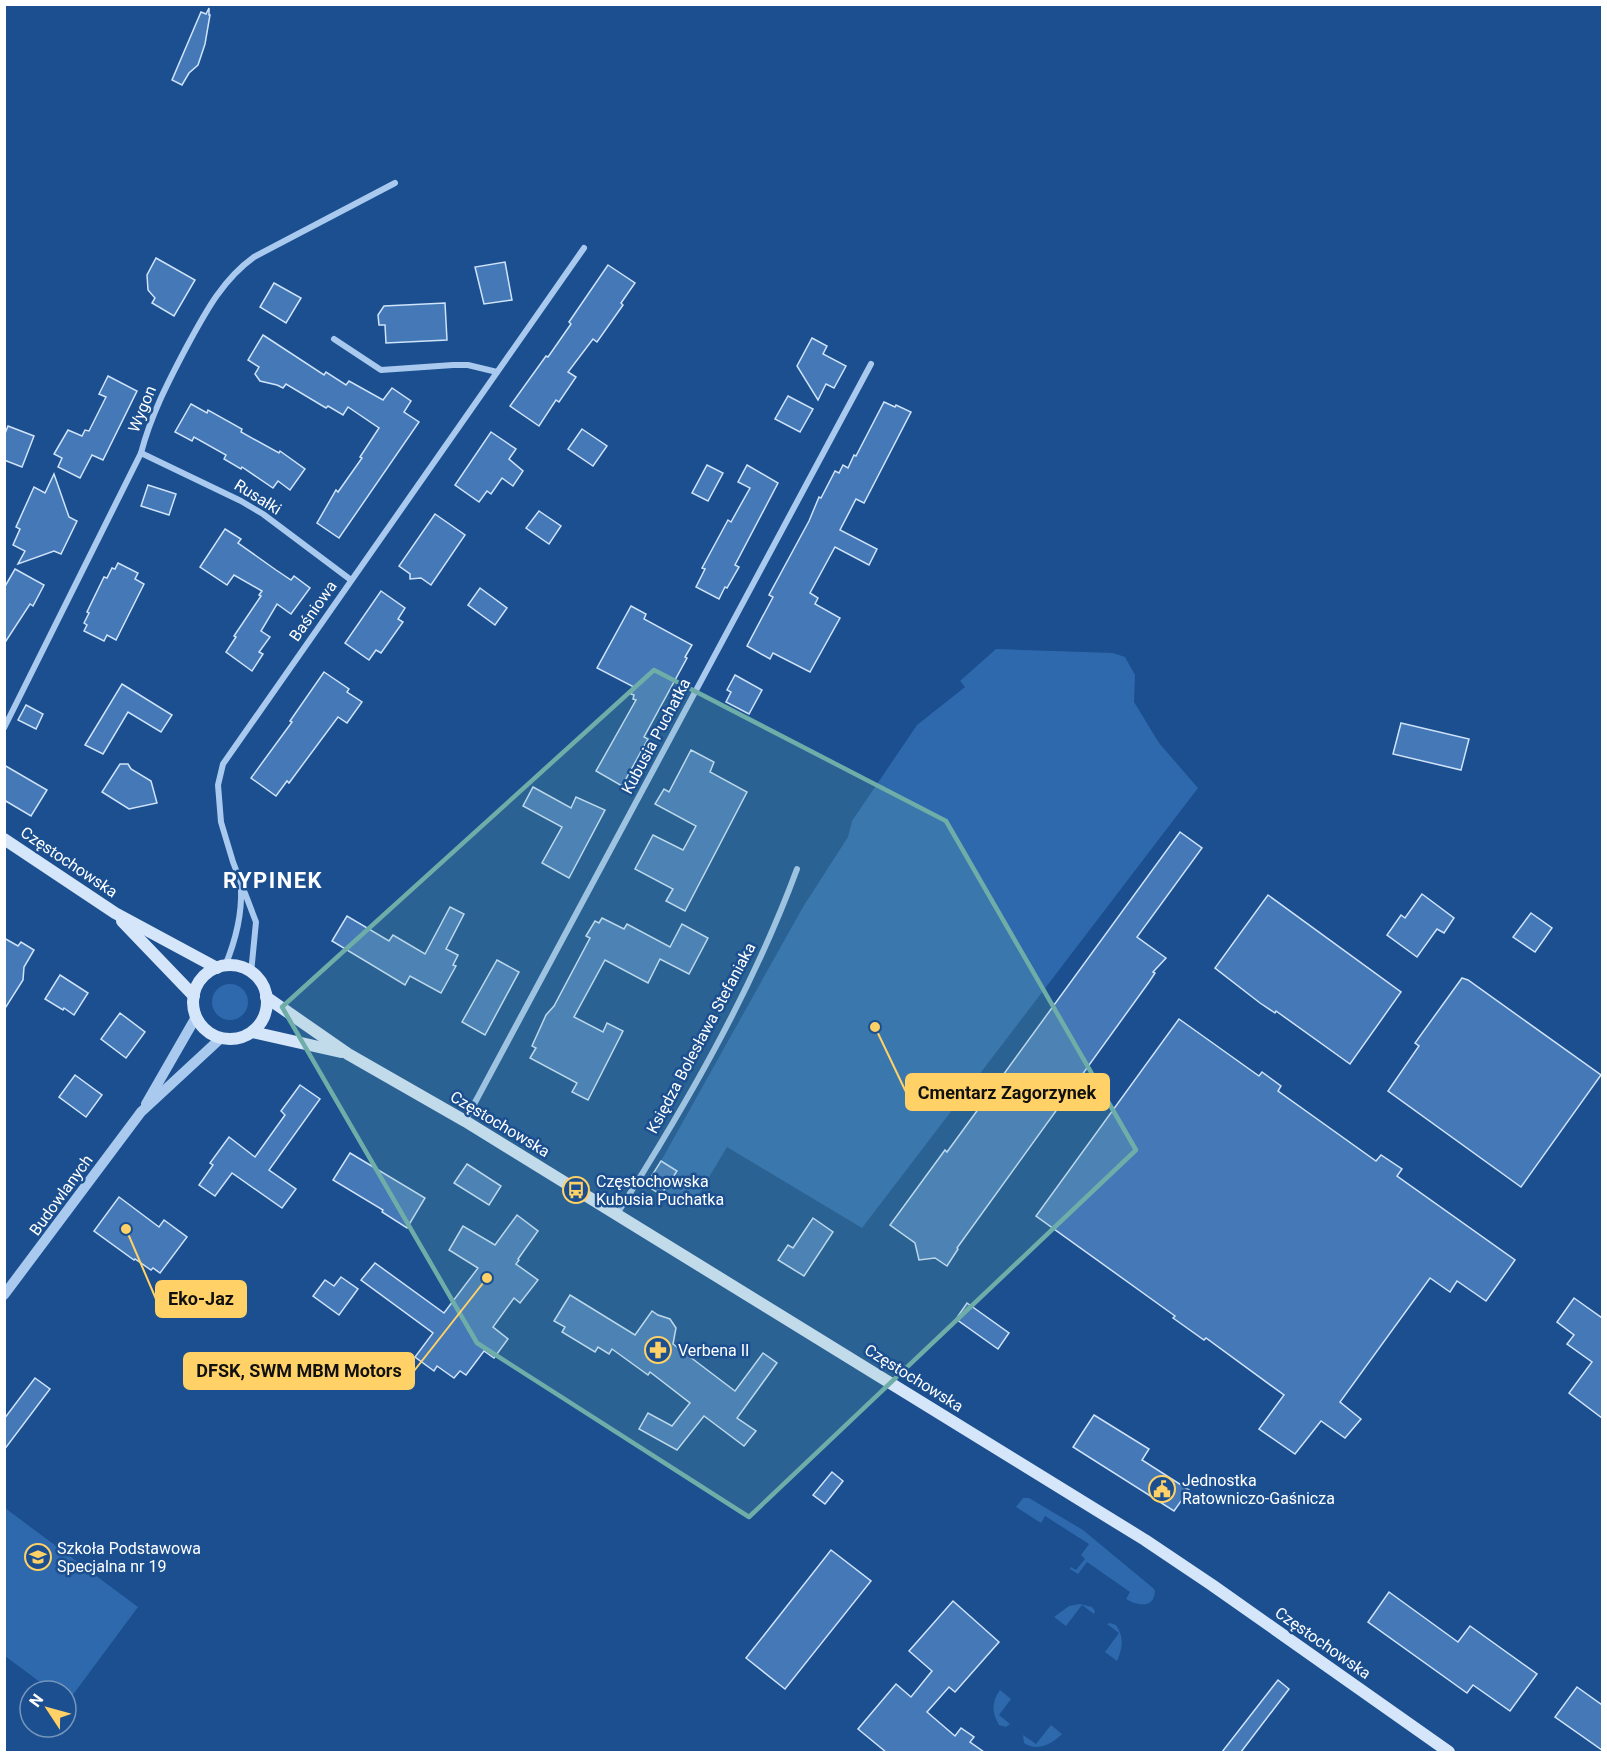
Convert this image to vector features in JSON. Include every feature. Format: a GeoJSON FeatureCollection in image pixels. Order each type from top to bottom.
{"type":"FeatureCollection","features":[{"type":"Feature","properties":{"kind":"main road","name":"Częstochowska"},"geometry":{"type":"LineString","coordinates":[[4,839],[115,913],[221,967]]}},
{"type":"Feature","properties":{"kind":"main road","name":"Częstochowska"},"geometry":{"type":"LineString","coordinates":[[115,913],[194,996]]}},
{"type":"Feature","properties":{"kind":"main road"},"geometry":{"type":"LineString","coordinates":[[221,967],[243,968],[251,973],[263,988],[266,997],[264,1017],[252,1032],[237,1039],[221,1038],[210,1034],[201,1026],[193,1006],[194,996],[202,978],[221,967]]}},
{"type":"Feature","properties":{"kind":"main road","name":"Częstochowska"},"geometry":{"type":"LineString","coordinates":[[266,997],[348,1054],[465,1121],[1145,1540],[1212,1584],[1449,1752]]}},
{"type":"Feature","properties":{"kind":"main road","name":"Częstochowska"},"geometry":{"type":"LineString","coordinates":[[252,1032],[348,1054]]}},
{"type":"Feature","properties":{"kind":"street","name":"Wygon"},"geometry":{"type":"LineString","coordinates":[[4,728],[141,453],[147,428],[164,389],[201,320],[227,280],[254,257],[395,183]]}},
{"type":"Feature","properties":{"kind":"street","name":"Baśniowa"},"geometry":{"type":"LineString","coordinates":[[251,973],[256,922],[241,885],[221,822],[218,785],[223,764],[584,248]]}},
{"type":"Feature","properties":{"kind":"street"},"geometry":{"type":"LineString","coordinates":[[334,339],[381,370],[460,365],[497,372]]}},
{"type":"Feature","properties":{"kind":"street","name":"Kubusia Puchatka"},"geometry":{"type":"LineString","coordinates":[[465,1121],[871,364]]}},
{"type":"Feature","properties":{"kind":"street","name":"Rusałki"},"geometry":{"type":"LineString","coordinates":[[141,453],[241,501],[351,580]]}},
{"type":"Feature","properties":{"kind":"street","name":"Księdza Bolesława Stefaniaka"},"geometry":{"type":"LineString","coordinates":[[617,1214],[648,1165],[745,989],[772,934],[797,869]]}},
{"type":"Feature","properties":{"kind":"street","name":"Baśniowa"},"geometry":{"type":"LineString","coordinates":[[221,967],[231,952],[240,912],[241,885]]}},
{"type":"Feature","properties":{"kind":"street","name":"Budowlanych"},"geometry":{"type":"LineString","coordinates":[[4,1295],[141,1112],[196,1017]]}},
{"type":"Feature","properties":{"kind":"street","name":"Budowlanych"},"geometry":{"type":"LineString","coordinates":[[141,1112],[221,1038]]}},
{"type":"Feature","properties":{"kind":"highlighted area"},"geometry":{"type":"Polygon","coordinates":[[[654,670],[946,821],[1136,1150],[749,1517],[477,1343],[282,1007],[654,670]]]}},
{"type":"Feature","properties":{"kind":"shaded area"},"geometry":{"type":"Polygon","coordinates":[[[996,649],[1113,653],[1125,657],[1135,675],[1134,702],[1159,743],[1198,788],[862,1228],[727,1147],[690,1209],[664,1192],[661,1195],[646,1185],[803,907],[848,837],[852,821],[917,725],[965,687],[960,681],[996,649]]]}},
{"type":"Feature","properties":{"kind":"shaded area"},"geometry":{"type":"Polygon","coordinates":[[[230,984],[243,989],[248,1002],[243,1015],[230,1020],[217,1015],[212,1002],[217,989],[230,984]]]}},
{"type":"Feature","properties":{"kind":"shaded area"},"geometry":{"type":"Polygon","coordinates":[[[1023,1498],[1029,1498],[1083,1530],[1153,1588],[1155,1591],[1152,1601],[1140,1604],[1126,1599],[1130,1592],[1087,1562],[1078,1574],[1070,1569],[1071,1567],[1076,1570],[1085,1559],[1081,1555],[1089,1544],[1045,1516],[1041,1523],[1016,1507],[1023,1498]]]}},
{"type":"Feature","properties":{"kind":"shaded area","name":"Szkoła Podstawowa Specjalna nr 19"},"geometry":{"type":"Polygon","coordinates":[[[5,1508],[138,1607],[78,1688],[78,1679],[36,1679],[5,1656],[5,1508]]]}},
{"type":"Feature","properties":{"kind":"shaded area"},"geometry":{"type":"Polygon","coordinates":[[[1080,1604],[1092,1607],[1094,1614],[1082,1605],[1066,1626],[1054,1617],[1069,1606],[1080,1604]]]}},
{"type":"Feature","properties":{"kind":"shaded area"},"geometry":{"type":"Polygon","coordinates":[[[1110,1623],[1119,1629],[1121,1638],[1117,1661],[1105,1652],[1119,1633],[1107,1624],[1110,1623]]]}},
{"type":"Feature","properties":{"kind":"shaded area"},"geometry":{"type":"Polygon","coordinates":[[[1000,1690],[1011,1699],[999,1715],[1010,1724],[1006,1727],[999,1725],[994,1712],[995,1699],[1000,1690]]]}},
{"type":"Feature","properties":{"kind":"shaded area"},"geometry":{"type":"Polygon","coordinates":[[[1051,1725],[1062,1734],[1054,1741],[1039,1747],[1024,1743],[1023,1735],[1036,1744],[1051,1725]]]}},
{"type":"Feature","properties":{"kind":"building"},"geometry":{"type":"Polygon","coordinates":[[[209,8],[205,44],[198,65],[189,73],[182,85],[172,80],[201,12],[206,14],[209,8]]]}},
{"type":"Feature","properties":{"kind":"building"},"geometry":{"type":"Polygon","coordinates":[[[156,258],[195,280],[174,316],[152,303],[155,298],[148,290],[147,275],[156,258]]]}},
{"type":"Feature","properties":{"kind":"building"},"geometry":{"type":"Polygon","coordinates":[[[505,262],[512,300],[484,304],[475,267],[505,262]]]}},
{"type":"Feature","properties":{"kind":"building"},"geometry":{"type":"Polygon","coordinates":[[[608,265],[635,283],[621,303],[623,305],[597,342],[593,339],[568,372],[576,377],[559,402],[556,400],[539,426],[510,406],[571,324],[569,322],[608,265]]]}},
{"type":"Feature","properties":{"kind":"building"},"geometry":{"type":"Polygon","coordinates":[[[274,283],[301,298],[286,323],[260,307],[274,283]]]}},
{"type":"Feature","properties":{"kind":"building"},"geometry":{"type":"Polygon","coordinates":[[[445,303],[447,340],[386,343],[385,325],[379,325],[378,315],[384,306],[445,303]]]}},
{"type":"Feature","properties":{"kind":"building"},"geometry":{"type":"Polygon","coordinates":[[[263,335],[324,375],[326,372],[346,385],[349,381],[383,400],[392,388],[411,401],[404,412],[419,422],[339,538],[317,523],[336,490],[338,492],[362,458],[360,457],[379,428],[348,407],[343,415],[328,406],[326,408],[286,384],[283,388],[260,381],[255,374],[259,367],[248,360],[263,335]]]}},
{"type":"Feature","properties":{"kind":"building"},"geometry":{"type":"Polygon","coordinates":[[[812,338],[827,346],[823,354],[846,366],[834,388],[826,384],[818,400],[797,366],[812,338]]]}},
{"type":"Feature","properties":{"kind":"building"},"geometry":{"type":"Polygon","coordinates":[[[108,376],[137,391],[103,460],[92,455],[80,478],[58,467],[62,458],[54,454],[68,430],[82,436],[85,430],[89,431],[106,397],[99,394],[108,376]]]}},
{"type":"Feature","properties":{"kind":"building"},"geometry":{"type":"Polygon","coordinates":[[[788,396],[813,409],[800,432],[775,419],[788,396]]]}},
{"type":"Feature","properties":{"kind":"building"},"geometry":{"type":"Polygon","coordinates":[[[884,402],[911,412],[864,503],[856,499],[840,530],[877,549],[869,565],[835,547],[810,593],[818,598],[815,604],[840,618],[810,672],[773,653],[770,659],[747,646],[773,597],[769,595],[809,521],[819,497],[821,498],[835,471],[839,473],[843,465],[848,468],[884,402]]]}},
{"type":"Feature","properties":{"kind":"building"},"geometry":{"type":"Polygon","coordinates":[[[191,404],[207,413],[208,410],[242,429],[241,432],[279,453],[280,451],[305,469],[290,490],[278,481],[273,488],[242,467],[241,469],[224,459],[226,455],[194,437],[192,441],[175,432],[191,404]]]}},
{"type":"Feature","properties":{"kind":"building"},"geometry":{"type":"Polygon","coordinates":[[[8,426],[34,436],[22,467],[4,460],[4,436],[8,426]]]}},
{"type":"Feature","properties":{"kind":"building"},"geometry":{"type":"Polygon","coordinates":[[[582,429],[607,446],[593,466],[568,449],[582,429]]]}},
{"type":"Feature","properties":{"kind":"building"},"geometry":{"type":"Polygon","coordinates":[[[491,432],[516,449],[509,459],[523,471],[513,486],[502,478],[491,494],[487,491],[479,502],[455,485],[491,432]]]}},
{"type":"Feature","properties":{"kind":"building"},"geometry":{"type":"Polygon","coordinates":[[[707,465],[723,473],[708,501],[692,493],[707,465]]]}},
{"type":"Feature","properties":{"kind":"building"},"geometry":{"type":"Polygon","coordinates":[[[747,465],[778,483],[735,565],[739,567],[719,599],[696,587],[705,569],[702,568],[728,520],[731,522],[750,488],[738,482],[747,465]]]}},
{"type":"Feature","properties":{"kind":"building"},"geometry":{"type":"Polygon","coordinates":[[[54,474],[69,517],[77,521],[61,554],[54,551],[18,564],[25,551],[13,545],[20,529],[16,527],[34,487],[45,493],[54,474]]]}},
{"type":"Feature","properties":{"kind":"building"},"geometry":{"type":"Polygon","coordinates":[[[148,485],[176,494],[169,515],[141,506],[148,485]]]}},
{"type":"Feature","properties":{"kind":"building"},"geometry":{"type":"Polygon","coordinates":[[[539,511],[561,526],[549,544],[526,528],[539,511]]]}},
{"type":"Feature","properties":{"kind":"building"},"geometry":{"type":"Polygon","coordinates":[[[435,514],[465,535],[431,585],[421,578],[410,579],[410,574],[399,566],[435,514]]]}},
{"type":"Feature","properties":{"kind":"building"},"geometry":{"type":"Polygon","coordinates":[[[225,529],[241,539],[238,543],[276,570],[291,580],[294,576],[310,588],[291,614],[277,604],[261,631],[270,637],[259,652],[263,654],[252,671],[226,652],[262,591],[234,575],[227,585],[200,567],[225,529]]]}},
{"type":"Feature","properties":{"kind":"building"},"geometry":{"type":"Polygon","coordinates":[[[118,563],[138,573],[135,579],[144,584],[116,640],[107,635],[104,641],[84,631],[87,625],[84,623],[104,577],[107,578],[112,568],[115,569],[118,563]]]}},
{"type":"Feature","properties":{"kind":"building"},"geometry":{"type":"Polygon","coordinates":[[[15,569],[44,585],[33,606],[30,604],[4,644],[4,588],[15,569]]]}},
{"type":"Feature","properties":{"kind":"building"},"geometry":{"type":"Polygon","coordinates":[[[480,588],[507,608],[495,625],[468,605],[480,588]]]}},
{"type":"Feature","properties":{"kind":"building"},"geometry":{"type":"Polygon","coordinates":[[[381,591],[405,608],[398,619],[403,622],[381,653],[376,650],[369,660],[345,643],[381,591]]]}},
{"type":"Feature","properties":{"kind":"building"},"geometry":{"type":"Polygon","coordinates":[[[631,606],[646,614],[644,619],[692,645],[644,737],[648,739],[622,786],[596,771],[636,700],[631,694],[634,687],[597,668],[631,606]]]}},
{"type":"Feature","properties":{"kind":"building"},"geometry":{"type":"Polygon","coordinates":[[[324,672],[349,689],[347,692],[362,702],[347,723],[338,717],[289,783],[287,781],[276,796],[251,778],[292,722],[290,721],[324,672]]]}},
{"type":"Feature","properties":{"kind":"building"},"geometry":{"type":"Polygon","coordinates":[[[735,675],[762,690],[749,714],[726,702],[731,692],[727,690],[735,675]]]}},
{"type":"Feature","properties":{"kind":"building"},"geometry":{"type":"Polygon","coordinates":[[[122,684],[172,715],[161,732],[128,712],[103,754],[85,745],[122,684]]]}},
{"type":"Feature","properties":{"kind":"building"},"geometry":{"type":"Polygon","coordinates":[[[26,705],[43,714],[36,729],[18,720],[26,705]]]}},
{"type":"Feature","properties":{"kind":"building"},"geometry":{"type":"Polygon","coordinates":[[[1401,723],[1469,739],[1461,770],[1393,754],[1401,723]]]}},
{"type":"Feature","properties":{"kind":"building"},"geometry":{"type":"Polygon","coordinates":[[[691,750],[714,762],[710,772],[747,792],[685,911],[666,901],[673,889],[635,869],[653,835],[683,850],[696,826],[655,804],[664,789],[669,792],[691,750]]]}},
{"type":"Feature","properties":{"kind":"building"},"geometry":{"type":"Polygon","coordinates":[[[120,764],[128,764],[131,769],[151,781],[157,803],[129,809],[102,792],[120,764]]]}},
{"type":"Feature","properties":{"kind":"building"},"geometry":{"type":"Polygon","coordinates":[[[4,765],[47,790],[31,816],[4,800],[4,765]]]}},
{"type":"Feature","properties":{"kind":"building"},"geometry":{"type":"Polygon","coordinates":[[[533,787],[571,808],[576,797],[605,810],[569,878],[542,863],[562,827],[523,806],[533,787]]]}},
{"type":"Feature","properties":{"kind":"building"},"geometry":{"type":"Polygon","coordinates":[[[1180,832],[1202,848],[1137,937],[1166,958],[1153,972],[1155,973],[1149,982],[957,1248],[947,1266],[935,1258],[919,1260],[915,1243],[890,1225],[945,1150],[947,1152],[1180,832]]]}},
{"type":"Feature","properties":{"kind":"building"},"geometry":{"type":"Polygon","coordinates":[[[1422,894],[1454,918],[1444,933],[1437,929],[1417,957],[1387,935],[1401,915],[1405,918],[1422,894]]]}},
{"type":"Feature","properties":{"kind":"building"},"geometry":{"type":"Polygon","coordinates":[[[1268,895],[1401,992],[1350,1064],[1276,1011],[1275,1013],[1260,1003],[1215,968],[1268,895]]]}},
{"type":"Feature","properties":{"kind":"building"},"geometry":{"type":"Polygon","coordinates":[[[450,907],[464,914],[446,949],[458,955],[453,965],[456,966],[441,993],[410,976],[405,985],[332,941],[347,916],[389,941],[393,935],[425,954],[450,907]]]}},
{"type":"Feature","properties":{"kind":"building"},"geometry":{"type":"Polygon","coordinates":[[[1531,913],[1552,928],[1535,952],[1513,937],[1531,913]]]}},
{"type":"Feature","properties":{"kind":"building"},"geometry":{"type":"Polygon","coordinates":[[[602,918],[624,929],[627,924],[670,947],[682,924],[708,938],[689,974],[660,959],[648,983],[605,960],[574,1017],[603,1032],[607,1023],[623,1031],[588,1100],[572,1092],[577,1083],[530,1058],[536,1048],[532,1046],[546,1015],[554,1006],[590,938],[586,936],[595,921],[599,923],[602,918]]]}},
{"type":"Feature","properties":{"kind":"building"},"geometry":{"type":"Polygon","coordinates":[[[4,938],[18,946],[21,942],[34,950],[24,967],[23,980],[4,1010],[4,938]]]}},
{"type":"Feature","properties":{"kind":"building"},"geometry":{"type":"Polygon","coordinates":[[[497,960],[519,972],[485,1035],[462,1022],[497,960]]]}},
{"type":"Feature","properties":{"kind":"building"},"geometry":{"type":"Polygon","coordinates":[[[60,975],[88,993],[74,1015],[45,999],[60,975]]]}},
{"type":"Feature","properties":{"kind":"building"},"geometry":{"type":"Polygon","coordinates":[[[1462,978],[1601,1075],[1521,1187],[1388,1091],[1419,1046],[1415,1043],[1462,978]]]}},
{"type":"Feature","properties":{"kind":"building"},"geometry":{"type":"Polygon","coordinates":[[[120,1013],[145,1032],[126,1058],[101,1039],[120,1013]]]}},
{"type":"Feature","properties":{"kind":"building"},"geometry":{"type":"Polygon","coordinates":[[[1179,1019],[1259,1076],[1262,1072],[1281,1086],[1278,1091],[1376,1161],[1381,1155],[1402,1169],[1397,1176],[1515,1260],[1486,1301],[1457,1281],[1450,1292],[1430,1278],[1340,1402],[1361,1419],[1345,1438],[1321,1421],[1295,1454],[1259,1429],[1284,1395],[1206,1338],[1204,1340],[1173,1318],[1175,1316],[1036,1216],[1179,1019]]]}},
{"type":"Feature","properties":{"kind":"building"},"geometry":{"type":"Polygon","coordinates":[[[75,1075],[102,1095],[86,1117],[59,1097],[75,1075]]]}},
{"type":"Feature","properties":{"kind":"building"},"geometry":{"type":"Polygon","coordinates":[[[300,1085],[320,1099],[269,1170],[296,1189],[282,1208],[232,1173],[215,1196],[199,1185],[213,1165],[210,1163],[229,1137],[255,1157],[285,1115],[281,1111],[300,1085]]]}},
{"type":"Feature","properties":{"kind":"building"},"geometry":{"type":"Polygon","coordinates":[[[350,1153],[425,1198],[407,1228],[382,1212],[383,1210],[333,1180],[350,1153]]]}},
{"type":"Feature","properties":{"kind":"building"},"geometry":{"type":"Polygon","coordinates":[[[661,1161],[677,1171],[661,1195],[646,1185],[661,1161]]]}},
{"type":"Feature","properties":{"kind":"building"},"geometry":{"type":"Polygon","coordinates":[[[467,1164],[501,1186],[489,1205],[454,1183],[467,1164]]]}},
{"type":"Feature","properties":{"kind":"building"},"geometry":{"type":"Polygon","coordinates":[[[119,1197],[159,1227],[164,1220],[187,1237],[160,1273],[134,1260],[94,1231],[119,1197]]]}},
{"type":"Feature","properties":{"kind":"building"},"geometry":{"type":"Polygon","coordinates":[[[517,1215],[538,1231],[516,1264],[538,1280],[520,1303],[514,1298],[493,1327],[508,1339],[494,1358],[484,1351],[466,1375],[460,1371],[454,1378],[437,1366],[434,1371],[415,1357],[433,1333],[361,1280],[375,1263],[444,1313],[478,1268],[449,1250],[463,1226],[495,1245],[517,1215]]]}},
{"type":"Feature","properties":{"kind":"building"},"geometry":{"type":"Polygon","coordinates":[[[813,1218],[833,1232],[804,1276],[778,1260],[788,1245],[793,1248],[813,1218]]]}},
{"type":"Feature","properties":{"kind":"building"},"geometry":{"type":"Polygon","coordinates":[[[341,1277],[358,1289],[339,1315],[313,1296],[325,1280],[334,1286],[341,1277]]]}},
{"type":"Feature","properties":{"kind":"building"},"geometry":{"type":"Polygon","coordinates":[[[570,1295],[635,1335],[652,1311],[670,1319],[676,1328],[673,1344],[735,1391],[763,1353],[777,1363],[737,1418],[756,1431],[744,1446],[704,1416],[677,1450],[639,1429],[648,1413],[672,1426],[690,1403],[650,1372],[648,1375],[612,1349],[609,1354],[598,1347],[595,1352],[562,1332],[565,1327],[554,1321],[570,1295]]]}},
{"type":"Feature","properties":{"kind":"building"},"geometry":{"type":"Polygon","coordinates":[[[1574,1298],[1602,1318],[1602,1418],[1569,1393],[1592,1362],[1567,1344],[1574,1335],[1557,1322],[1574,1298]]]}},
{"type":"Feature","properties":{"kind":"building"},"geometry":{"type":"Polygon","coordinates":[[[967,1303],[1009,1333],[998,1349],[956,1319],[967,1303]]]}},
{"type":"Feature","properties":{"kind":"building"},"geometry":{"type":"Polygon","coordinates":[[[35,1378],[50,1389],[4,1450],[4,1419],[35,1378]]]}},
{"type":"Feature","properties":{"kind":"building"},"geometry":{"type":"Polygon","coordinates":[[[1094,1415],[1149,1449],[1142,1460],[1189,1490],[1174,1511],[1073,1447],[1094,1415]]]}},
{"type":"Feature","properties":{"kind":"building"},"geometry":{"type":"Polygon","coordinates":[[[832,1472],[843,1481],[825,1504],[813,1495],[832,1472]]]}},
{"type":"Feature","properties":{"kind":"building"},"geometry":{"type":"Polygon","coordinates":[[[831,1550],[871,1581],[785,1689],[746,1658],[831,1550]]]}},
{"type":"Feature","properties":{"kind":"building"},"geometry":{"type":"Polygon","coordinates":[[[1389,1592],[1458,1642],[1470,1626],[1537,1674],[1510,1711],[1473,1685],[1467,1693],[1368,1622],[1389,1592]]]}},
{"type":"Feature","properties":{"kind":"building"},"geometry":{"type":"Polygon","coordinates":[[[953,1601],[999,1642],[955,1692],[949,1687],[927,1712],[955,1736],[961,1728],[974,1737],[970,1742],[984,1752],[886,1752],[858,1729],[896,1684],[911,1697],[932,1671],[909,1651],[953,1601]]]}},
{"type":"Feature","properties":{"kind":"building"},"geometry":{"type":"Polygon","coordinates":[[[1278,1680],[1289,1689],[1241,1752],[1222,1752],[1278,1680]]]}},
{"type":"Feature","properties":{"kind":"building"},"geometry":{"type":"Polygon","coordinates":[[[1577,1687],[1602,1705],[1602,1750],[1555,1717],[1577,1687]]]}},
{"type":"Feature","properties":{"kind":"place","name":"Cmentarz Zagorzynek"},"geometry":{"type":"Point","coordinates":[875,1027]}},
{"type":"Feature","properties":{"kind":"place","name":"Częstochowska Kubusia Puchatka"},"geometry":{"type":"Point","coordinates":[576,1190]}},
{"type":"Feature","properties":{"kind":"place","name":"Eko-Jaz"},"geometry":{"type":"Point","coordinates":[126,1229]}},
{"type":"Feature","properties":{"kind":"place","name":"DFSK, SWM MBM Motors"},"geometry":{"type":"Point","coordinates":[487,1278]}},
{"type":"Feature","properties":{"kind":"place","name":"Verbena II"},"geometry":{"type":"Point","coordinates":[658,1350]}},
{"type":"Feature","properties":{"kind":"place","name":"Jednostka Ratowniczo-Gaśnicza"},"geometry":{"type":"Point","coordinates":[1162,1489]}},
{"type":"Feature","properties":{"kind":"place","name":"Szkoła Podstawowa Specjalna nr 19"},"geometry":{"type":"Point","coordinates":[38,1557]}},
{"type":"Feature","properties":{"kind":"district","name":"RYPINEK"},"geometry":{"type":"Point","coordinates":[273,880]}}]}
